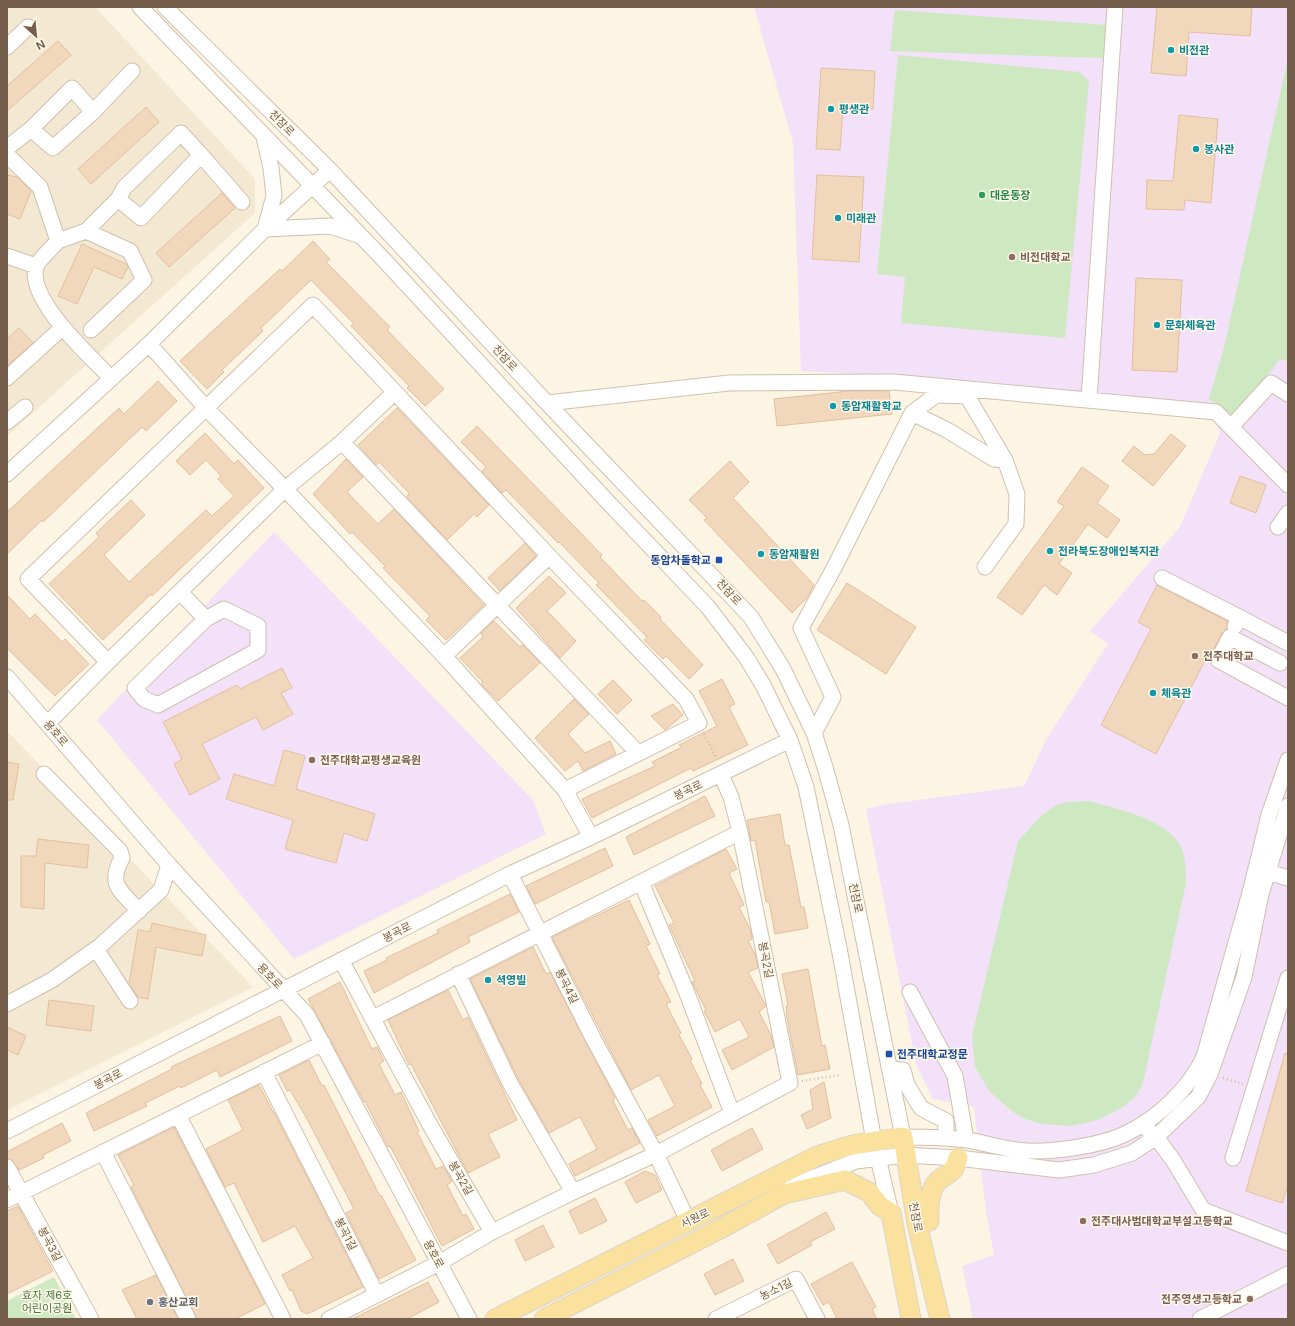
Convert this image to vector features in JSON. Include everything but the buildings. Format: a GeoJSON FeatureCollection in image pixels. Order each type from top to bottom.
{"type":"FeatureCollection","features":[{"type":"Feature","properties":{"kind":"main road","name":"서원로"},"geometry":{"type":"LineString","coordinates":[[495,1319],[817,1156],[852,1145],[876,1149],[904,1146]]}},
{"type":"Feature","properties":{"kind":"main road","name":"천잠로"},"geometry":{"type":"LineString","coordinates":[[904,1146],[917,1224],[940,1319]]}},
{"type":"Feature","properties":{"kind":"main road"},"geometry":{"type":"LineString","coordinates":[[917,1224],[930,1221],[929,1202],[937,1183],[955,1170],[958,1158]]}},
{"type":"Feature","properties":{"kind":"main road"},"geometry":{"type":"LineString","coordinates":[[784,1194],[845,1180],[869,1192],[880,1206],[891,1213]]}},
{"type":"Feature","properties":{"kind":"main road","name":"서원로"},"geometry":{"type":"LineString","coordinates":[[544,1319],[722,1228],[784,1194]]}},
{"type":"Feature","properties":{"kind":"main road","name":"천잠로"},"geometry":{"type":"LineString","coordinates":[[891,1213],[911,1319]]}},
{"type":"Feature","properties":{"kind":"street","name":"천잠로"},"geometry":{"type":"LineString","coordinates":[[140,7],[360,235],[605,499],[708,607],[728,630],[756,674],[790,740],[806,787],[817,836],[876,1149],[891,1213]]}},
{"type":"Feature","properties":{"kind":"street","name":"천잠로"},"geometry":{"type":"LineString","coordinates":[[164,7],[330,170],[547,403],[752,617],[783,669],[814,733],[841,825],[890,1069],[896,1112],[904,1146]]}},
{"type":"Feature","properties":{"kind":"street"},"geometry":{"type":"LineString","coordinates":[[1089,393],[1116,7]]}},
{"type":"Feature","properties":{"kind":"street"},"geometry":{"type":"LineString","coordinates":[[7,47],[28,27]]}},
{"type":"Feature","properties":{"kind":"street"},"geometry":{"type":"LineString","coordinates":[[31,129],[53,148],[93,112],[132,71]]}},
{"type":"Feature","properties":{"kind":"street"},"geometry":{"type":"LineString","coordinates":[[7,148],[31,129],[72,88],[93,112]]}},
{"type":"Feature","properties":{"kind":"street"},"geometry":{"type":"LineString","coordinates":[[111,378],[62,328],[36,285],[36,266],[58,241],[86,231],[118,199],[124,188],[181,133],[242,202]]}},
{"type":"Feature","properties":{"kind":"street"},"geometry":{"type":"LineString","coordinates":[[264,136],[271,168],[274,196],[265,229]]}},
{"type":"Feature","properties":{"kind":"street"},"geometry":{"type":"LineString","coordinates":[[7,155],[40,187],[58,241]]}},
{"type":"Feature","properties":{"kind":"street"},"geometry":{"type":"LineString","coordinates":[[118,199],[141,218],[201,155]]}},
{"type":"Feature","properties":{"kind":"street"},"geometry":{"type":"LineString","coordinates":[[7,474],[149,344],[265,229],[330,170]]}},
{"type":"Feature","properties":{"kind":"street"},"geometry":{"type":"LineString","coordinates":[[265,229],[330,226],[360,235]]}},
{"type":"Feature","properties":{"kind":"street"},"geometry":{"type":"LineString","coordinates":[[86,231],[130,251],[144,280],[91,330]]}},
{"type":"Feature","properties":{"kind":"street"},"geometry":{"type":"LineString","coordinates":[[7,256],[36,266]]}},
{"type":"Feature","properties":{"kind":"street"},"geometry":{"type":"LineString","coordinates":[[108,662],[28,580],[314,305],[549,556],[686,698],[699,723],[565,790]]}},
{"type":"Feature","properties":{"kind":"street"},"geometry":{"type":"LineString","coordinates":[[7,378],[62,328]]}},
{"type":"Feature","properties":{"kind":"street"},"geometry":{"type":"LineString","coordinates":[[149,344],[206,408],[444,656],[565,790],[591,837]]}},
{"type":"Feature","properties":{"kind":"street"},"geometry":{"type":"LineString","coordinates":[[547,403],[730,383],[894,382],[962,392],[967,396],[1005,460],[1017,494],[1016,524],[985,567]]}},
{"type":"Feature","properties":{"kind":"street"},"geometry":{"type":"LineString","coordinates":[[1231,427],[1271,382],[1288,394]]}},
{"type":"Feature","properties":{"kind":"street"},"geometry":{"type":"LineString","coordinates":[[48,723],[108,662],[285,489],[342,442],[394,392]]}},
{"type":"Feature","properties":{"kind":"street"},"geometry":{"type":"LineString","coordinates":[[814,733],[833,697],[801,628],[834,568],[912,413],[936,395],[962,392],[1089,393],[1216,412],[1288,485]]}},
{"type":"Feature","properties":{"kind":"street"},"geometry":{"type":"LineString","coordinates":[[7,422],[25,406]]}},
{"type":"Feature","properties":{"kind":"street"},"geometry":{"type":"LineString","coordinates":[[912,413],[947,430],[994,459],[1005,460]]}},
{"type":"Feature","properties":{"kind":"street"},"geometry":{"type":"LineString","coordinates":[[342,442],[638,753]]}},
{"type":"Feature","properties":{"kind":"street"},"geometry":{"type":"LineString","coordinates":[[1278,527],[1288,513]]}},
{"type":"Feature","properties":{"kind":"street"},"geometry":{"type":"LineString","coordinates":[[444,656],[549,556]]}},
{"type":"Feature","properties":{"kind":"street"},"geometry":{"type":"LineString","coordinates":[[1162,578],[1288,643]]}},
{"type":"Feature","properties":{"kind":"street"},"geometry":{"type":"LineString","coordinates":[[180,592],[206,619]]}},
{"type":"Feature","properties":{"kind":"street"},"geometry":{"type":"LineString","coordinates":[[224,609],[258,626],[258,650],[158,705],[144,699],[135,688],[206,619],[224,609]]}},
{"type":"Feature","properties":{"kind":"street"},"geometry":{"type":"LineString","coordinates":[[1239,617],[1218,660],[1288,698]]}},
{"type":"Feature","properties":{"kind":"street"},"geometry":{"type":"LineString","coordinates":[[1230,637],[1280,663]]}},
{"type":"Feature","properties":{"kind":"street","name":"용호로"},"geometry":{"type":"LineString","coordinates":[[7,678],[48,723],[169,865],[307,1016],[323,1043],[469,1319]]}},
{"type":"Feature","properties":{"kind":"street","name":"봉곡로"},"geometry":{"type":"LineString","coordinates":[[7,1131],[510,874],[721,775],[790,740]]}},
{"type":"Feature","properties":{"kind":"street"},"geometry":{"type":"LineString","coordinates":[[904,1146],[958,1158],[1060,1170],[1094,1165],[1132,1153],[1156,1137],[1198,1097],[1210,1074],[1244,977],[1261,894],[1262,870],[1269,815],[1288,760]]}},
{"type":"Feature","properties":{"kind":"street"},"geometry":{"type":"LineString","coordinates":[[44,774],[120,851],[122,858],[115,870],[115,884],[139,911]]}},
{"type":"Feature","properties":{"kind":"street","name":"봉곡2길"},"geometry":{"type":"LineString","coordinates":[[721,775],[731,797],[740,832],[790,1084]]}},
{"type":"Feature","properties":{"kind":"street"},"geometry":{"type":"LineString","coordinates":[[904,1146],[946,1138],[1026,1150],[1086,1146],[1124,1135],[1143,1124],[1168,1103],[1189,1082],[1197,1071],[1204,1057],[1262,870],[1288,806]]}},
{"type":"Feature","properties":{"kind":"street"},"geometry":{"type":"LineString","coordinates":[[341,960],[373,1018],[540,932],[740,832]]}},
{"type":"Feature","properties":{"kind":"street"},"geometry":{"type":"LineString","coordinates":[[7,1004],[52,980],[96,950],[161,890],[169,865]]}},
{"type":"Feature","properties":{"kind":"street"},"geometry":{"type":"LineString","coordinates":[[1262,870],[1288,878]]}},
{"type":"Feature","properties":{"kind":"street","name":"봉곡4길"},"geometry":{"type":"LineString","coordinates":[[510,874],[594,1040],[656,1154]]}},
{"type":"Feature","properties":{"kind":"street"},"geometry":{"type":"LineString","coordinates":[[641,882],[687,993],[732,1113]]}},
{"type":"Feature","properties":{"kind":"street"},"geometry":{"type":"LineString","coordinates":[[96,950],[130,1001]]}},
{"type":"Feature","properties":{"kind":"street"},"geometry":{"type":"LineString","coordinates":[[458,974],[510,1083],[573,1192]]}},
{"type":"Feature","properties":{"kind":"street"},"geometry":{"type":"LineString","coordinates":[[1233,1158],[1288,978]]}},
{"type":"Feature","properties":{"kind":"street"},"geometry":{"type":"LineString","coordinates":[[910,992],[955,1076],[966,1140]]}},
{"type":"Feature","properties":{"kind":"street","name":"봉곡2길"},"geometry":{"type":"LineString","coordinates":[[373,1018],[430,1124],[492,1232]]}},
{"type":"Feature","properties":{"kind":"street"},"geometry":{"type":"LineString","coordinates":[[7,1200],[323,1043]]}},
{"type":"Feature","properties":{"kind":"street"},"geometry":{"type":"LineString","coordinates":[[890,1069],[903,1070],[907,1085],[921,1108],[946,1121],[946,1138]]}},
{"type":"Feature","properties":{"kind":"street","name":"봉곡1길"},"geometry":{"type":"LineString","coordinates":[[264,1072],[376,1295]]}},
{"type":"Feature","properties":{"kind":"street"},"geometry":{"type":"LineString","coordinates":[[329,1319],[439,1263],[492,1232],[573,1192],[656,1154],[790,1084]]}},
{"type":"Feature","properties":{"kind":"street"},"geometry":{"type":"LineString","coordinates":[[178,1115],[283,1319]]}},
{"type":"Feature","properties":{"kind":"street"},"geometry":{"type":"LineString","coordinates":[[1143,1124],[1156,1137],[1203,1210],[1288,1243]]}},
{"type":"Feature","properties":{"kind":"street","name":"서원로"},"geometry":{"type":"LineString","coordinates":[[784,1194],[791,1186],[856,1161],[876,1149]]}},
{"type":"Feature","properties":{"kind":"street"},"geometry":{"type":"LineString","coordinates":[[103,1152],[188,1319]]}},
{"type":"Feature","properties":{"kind":"street"},"geometry":{"type":"LineString","coordinates":[[656,1154],[688,1221]]}},
{"type":"Feature","properties":{"kind":"street","name":"봉곡3길"},"geometry":{"type":"LineString","coordinates":[[7,1167],[90,1319]]}},
{"type":"Feature","properties":{"kind":"street"},"geometry":{"type":"LineString","coordinates":[[1200,1319],[1288,1274]]}},
{"type":"Feature","properties":{"kind":"street","name":"농소1길"},"geometry":{"type":"LineString","coordinates":[[716,1319],[796,1279],[817,1319]]}},
{"type":"Feature","properties":{"kind":"path"},"geometry":{"type":"LineString","coordinates":[[699,723],[717,759]]}},
{"type":"Feature","properties":{"kind":"path"},"geometry":{"type":"LineString","coordinates":[[1210,1074],[1254,1088]]}},
{"type":"Feature","properties":{"kind":"path"},"geometry":{"type":"LineString","coordinates":[[790,1084],[839,1075]]}},
{"type":"Feature","properties":{"kind":"shaded area"},"geometry":{"type":"Polygon","coordinates":[[[7,7],[95,7],[255,179],[255,213],[7,436],[7,7]]]}},
{"type":"Feature","properties":{"kind":"shaded area"},"geometry":{"type":"Polygon","coordinates":[[[754,7],[1288,7],[1288,1319],[973,1319],[962,1266],[994,1255],[986,1212],[974,1107],[933,1099],[916,1064],[866,809],[889,804],[1024,786],[1047,738],[1108,644],[1090,631],[1180,527],[1220,433],[1208,405],[865,375],[801,371],[793,143],[754,7]]]}},
{"type":"Feature","properties":{"kind":"shaded area","name":"전주대학교평생교육원"},"geometry":{"type":"Polygon","coordinates":[[[274,532],[533,800],[546,834],[294,959],[97,720],[274,532]]]}},
{"type":"Feature","properties":{"kind":"shaded area"},"geometry":{"type":"Polygon","coordinates":[[[7,731],[253,987],[7,1110],[7,731]]]}},
{"type":"Feature","properties":{"kind":"green space"},"geometry":{"type":"Polygon","coordinates":[[[895,10],[1108,25],[1103,58],[890,51],[895,10]]]}},
{"type":"Feature","properties":{"kind":"green space","name":"대운동장"},"geometry":{"type":"Polygon","coordinates":[[[898,55],[1080,72],[1089,82],[1065,338],[901,323],[905,277],[877,274],[898,55]]]}},
{"type":"Feature","properties":{"kind":"green space"},"geometry":{"type":"Polygon","coordinates":[[[1288,58],[1288,361],[1280,359],[1235,417],[1209,399],[1224,347],[1288,58]]]}},
{"type":"Feature","properties":{"kind":"green space"},"geometry":{"type":"Polygon","coordinates":[[[1089,801],[1142,817],[1166,830],[1182,849],[1186,870],[1186,883],[1143,1083],[1135,1097],[1123,1107],[1098,1120],[1071,1126],[1042,1124],[1025,1119],[1013,1112],[990,1092],[975,1067],[972,1036],[1018,841],[1041,816],[1055,806],[1067,802],[1089,801]]]}},
{"type":"Feature","properties":{"kind":"green space","name":"효자 제6호 어린이공원"},"geometry":{"type":"Polygon","coordinates":[[[54,1277],[76,1319],[7,1319],[7,1301],[54,1277]]]}},
{"type":"Feature","properties":{"kind":"place","name":"비전관"},"geometry":{"type":"Point","coordinates":[1171,50]}},
{"type":"Feature","properties":{"kind":"place","name":"평생관"},"geometry":{"type":"Point","coordinates":[831,109]}},
{"type":"Feature","properties":{"kind":"place","name":"봉사관"},"geometry":{"type":"Point","coordinates":[1196,149]}},
{"type":"Feature","properties":{"kind":"place","name":"대운동장"},"geometry":{"type":"Point","coordinates":[982,195]}},
{"type":"Feature","properties":{"kind":"place","name":"미래관"},"geometry":{"type":"Point","coordinates":[838,218]}},
{"type":"Feature","properties":{"kind":"place","name":"비전대학교"},"geometry":{"type":"Point","coordinates":[1012,257]}},
{"type":"Feature","properties":{"kind":"place","name":"문화체육관"},"geometry":{"type":"Point","coordinates":[1157,325]}},
{"type":"Feature","properties":{"kind":"place","name":"동암재활학교"},"geometry":{"type":"Point","coordinates":[833,406]}},
{"type":"Feature","properties":{"kind":"place","name":"전라북도장애인복지관"},"geometry":{"type":"Point","coordinates":[1050,551]}},
{"type":"Feature","properties":{"kind":"place","name":"동암재활원"},"geometry":{"type":"Point","coordinates":[761,554]}},
{"type":"Feature","properties":{"kind":"place","name":"동암차돌학교"},"geometry":{"type":"Point","coordinates":[719,560]}},
{"type":"Feature","properties":{"kind":"place","name":"전주대학교"},"geometry":{"type":"Point","coordinates":[1195,656]}},
{"type":"Feature","properties":{"kind":"place","name":"체육관"},"geometry":{"type":"Point","coordinates":[1153,693]}},
{"type":"Feature","properties":{"kind":"place","name":"전주대학교평생교육원"},"geometry":{"type":"Point","coordinates":[312,760]}},
{"type":"Feature","properties":{"kind":"place","name":"셕영빌"},"geometry":{"type":"Point","coordinates":[488,980]}},
{"type":"Feature","properties":{"kind":"place","name":"전주대학교정문"},"geometry":{"type":"Point","coordinates":[889,1054]}},
{"type":"Feature","properties":{"kind":"place","name":"전주대사범대학교부설고등학교"},"geometry":{"type":"Point","coordinates":[1083,1221]}},
{"type":"Feature","properties":{"kind":"place","name":"전주영생고등학교"},"geometry":{"type":"Point","coordinates":[1250,1299]}},
{"type":"Feature","properties":{"kind":"place","name":"홍산교회"},"geometry":{"type":"Point","coordinates":[150,1302]}}]}
